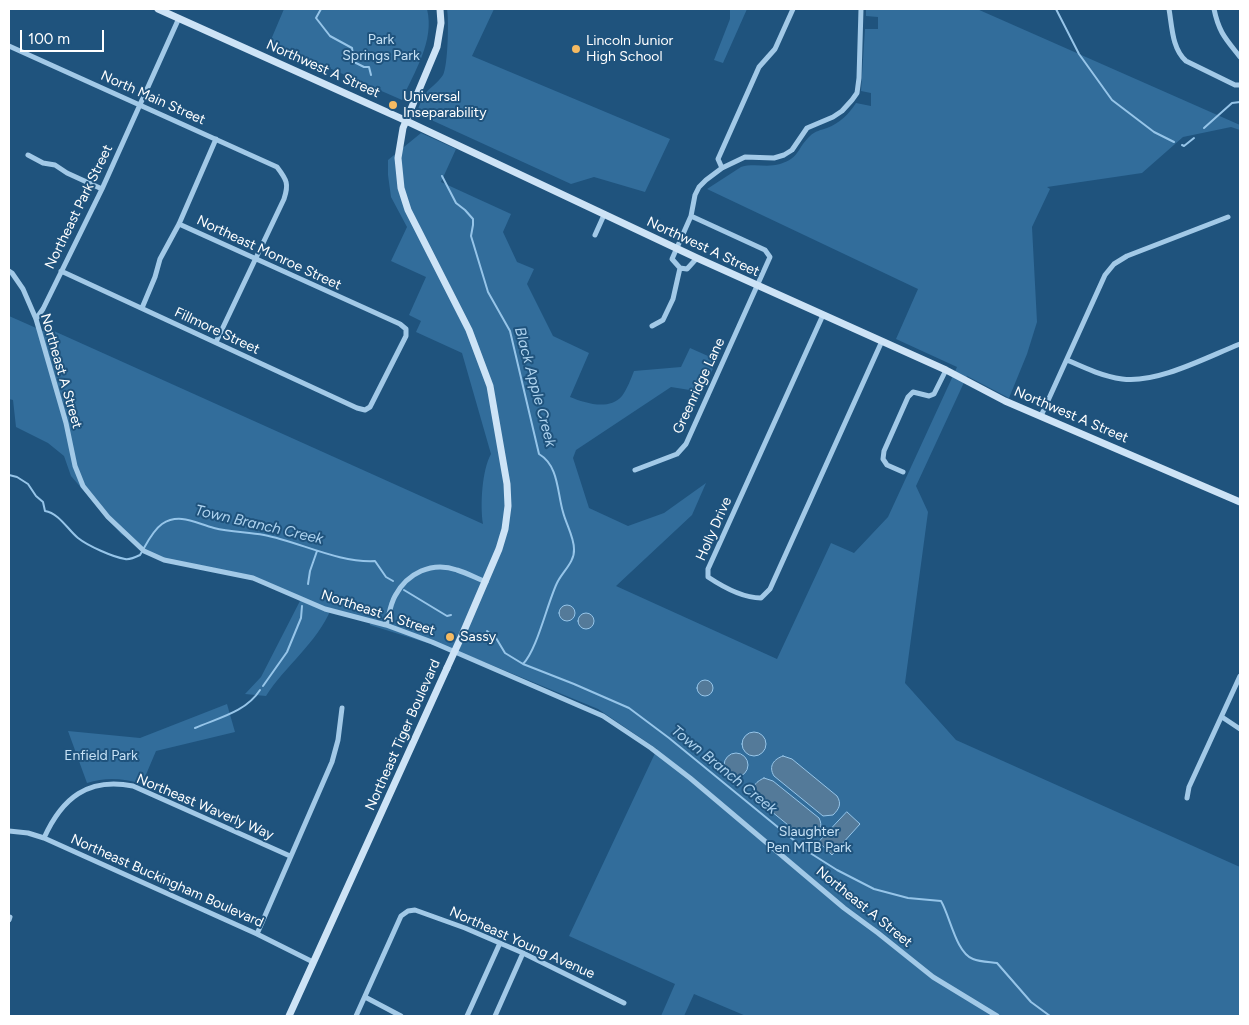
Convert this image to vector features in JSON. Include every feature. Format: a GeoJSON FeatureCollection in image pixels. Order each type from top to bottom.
{"type":"FeatureCollection","features":[{"type":"Feature","properties":{"kind":"street","name":"Northwest A Street"},"geometry":{"type":"LineString","coordinates":[[158,9],[289,67],[697,258],[946,370],[1005,400],[1240,502]]}},
{"type":"Feature","properties":{"kind":"street","name":"Northeast Tiger Boulevard"},"geometry":{"type":"LineString","coordinates":[[289,1016],[486,582],[500,549],[505,529],[508,506],[507,484],[490,386],[469,330],[419,233],[400,188],[398,158],[405,121],[437,47],[441,23],[440,9]]}},
{"type":"Feature","properties":{"kind":"street"},"geometry":{"type":"LineString","coordinates":[[722,168],[718,159],[759,67],[775,49],[794,9]]}},
{"type":"Feature","properties":{"kind":"street"},"geometry":{"type":"LineString","coordinates":[[697,258],[687,268],[680,268],[672,259],[691,216],[695,195],[699,187],[722,168],[744,157],[774,158],[784,155],[792,150],[807,128],[842,111],[857,93],[861,9]]}},
{"type":"Feature","properties":{"kind":"street"},"geometry":{"type":"LineString","coordinates":[[1169,9],[1180,56],[1186,61],[1240,86]]}},
{"type":"Feature","properties":{"kind":"street"},"geometry":{"type":"LineString","coordinates":[[1214,9],[1218,28],[1240,58]]}},
{"type":"Feature","properties":{"kind":"street","name":"Northeast Park Street"},"geometry":{"type":"LineString","coordinates":[[36,319],[102,189],[178,18]]}},
{"type":"Feature","properties":{"kind":"street","name":"North Main Street"},"geometry":{"type":"LineString","coordinates":[[9,46],[277,167],[284,176],[287,188],[284,200],[256,260]]}},
{"type":"Feature","properties":{"kind":"street","name":"Northeast Monroe Street"},"geometry":{"type":"LineString","coordinates":[[216,139],[179,224],[400,324],[406,329],[406,336],[390,372],[370,408],[365,410]]}},
{"type":"Feature","properties":{"kind":"street"},"geometry":{"type":"LineString","coordinates":[[28,155],[43,163],[55,165],[66,173],[102,189]]}},
{"type":"Feature","properties":{"kind":"street"},"geometry":{"type":"LineString","coordinates":[[595,235],[604,215]]}},
{"type":"Feature","properties":{"kind":"street","name":"Greenridge Lane"},"geometry":{"type":"LineString","coordinates":[[635,470],[677,454],[686,444],[770,256],[768,252],[691,216]]}},
{"type":"Feature","properties":{"kind":"street"},"geometry":{"type":"LineString","coordinates":[[1041,416],[1105,276],[1114,264],[1127,256],[1228,217]]}},
{"type":"Feature","properties":{"kind":"street"},"geometry":{"type":"LineString","coordinates":[[142,308],[156,277],[160,259],[179,224]]}},
{"type":"Feature","properties":{"kind":"street"},"geometry":{"type":"LineString","coordinates":[[216,342],[256,260]]}},
{"type":"Feature","properties":{"kind":"street"},"geometry":{"type":"LineString","coordinates":[[652,326],[663,320],[672,299],[680,268]]}},
{"type":"Feature","properties":{"kind":"street","name":"Northeast A Street"},"geometry":{"type":"LineString","coordinates":[[9,270],[23,289],[36,319],[61,405],[79,477],[93,500],[144,551],[164,560],[253,578],[325,609],[386,625],[432,642],[603,716],[690,778],[844,908],[933,978],[997,1016]]}},
{"type":"Feature","properties":{"kind":"street","name":"Fillmore Street"},"geometry":{"type":"LineString","coordinates":[[61,270],[356,408],[365,410]]}},
{"type":"Feature","properties":{"kind":"street","name":"Holly Drive"},"geometry":{"type":"LineString","coordinates":[[824,315],[708,569],[708,578],[717,584],[750,598],[761,598],[770,589],[882,341]]}},
{"type":"Feature","properties":{"kind":"street"},"geometry":{"type":"LineString","coordinates":[[1067,360],[1106,376],[1124,380],[1145,380],[1240,344]]}},
{"type":"Feature","properties":{"kind":"street"},"geometry":{"type":"LineString","coordinates":[[903,472],[887,465],[883,459],[884,451],[908,397],[913,392],[929,396],[934,394],[946,370]]}},
{"type":"Feature","properties":{"kind":"street"},"geometry":{"type":"LineString","coordinates":[[386,625],[396,594],[404,582],[422,570],[443,567],[456,569],[486,582]]}},
{"type":"Feature","properties":{"kind":"street"},"geometry":{"type":"LineString","coordinates":[[1187,798],[1189,787],[1240,676]]}},
{"type":"Feature","properties":{"kind":"street"},"geometry":{"type":"LineString","coordinates":[[257,934],[332,762],[338,740],[342,708]]}},
{"type":"Feature","properties":{"kind":"street"},"geometry":{"type":"LineString","coordinates":[[1222,717],[1240,728]]}},
{"type":"Feature","properties":{"kind":"street","name":"Northeast Waverly Way"},"geometry":{"type":"LineString","coordinates":[[44,838],[59,810],[71,798],[104,784],[119,784],[135,787],[290,856]]}},
{"type":"Feature","properties":{"kind":"street","name":"Northeast Buckingham Boulevard"},"geometry":{"type":"LineString","coordinates":[[9,831],[28,833],[44,838],[257,934],[313,962]]}},
{"type":"Feature","properties":{"kind":"street","name":"Northeast Young Avenue"},"geometry":{"type":"LineString","coordinates":[[365,997],[401,916],[408,911],[415,910],[523,953],[624,1003]]}},
{"type":"Feature","properties":{"kind":"street"},"geometry":{"type":"LineString","coordinates":[[467,1016],[500,943]]}},
{"type":"Feature","properties":{"kind":"street"},"geometry":{"type":"LineString","coordinates":[[495,1016],[523,953]]}},
{"type":"Feature","properties":{"kind":"street"},"geometry":{"type":"LineString","coordinates":[[356,1016],[365,997],[401,1016]]}},
{"type":"Feature","properties":{"kind":"green space","name":"Park Springs Park"},"geometry":{"type":"Polygon","coordinates":[[[284,9],[427,9],[429,21],[426,44],[402,100],[270,42],[284,9]]]}},
{"type":"Feature","properties":{"kind":"green space"},"geometry":{"type":"Polygon","coordinates":[[[447,9],[494,9],[472,56],[670,139],[645,192],[594,177],[571,184],[416,113],[424,95],[441,78],[445,70],[448,43],[447,9]]]}},
{"type":"Feature","properties":{"kind":"green space"},"geometry":{"type":"Polygon","coordinates":[[[730,9],[747,9],[723,63],[714,60],[730,19],[730,9]]]}},
{"type":"Feature","properties":{"kind":"green space","name":"Slaughter Pen MTB Park"},"geometry":{"type":"Polygon","coordinates":[[[866,9],[977,9],[1240,125],[1240,130],[1231,127],[1183,137],[1142,173],[1047,187],[1050,189],[1032,227],[1037,322],[1027,354],[1009,398],[967,376],[916,486],[928,512],[905,683],[956,740],[1240,867],[1240,1016],[746,1016],[694,994],[684,1016],[661,1016],[675,984],[569,936],[657,749],[598,709],[472,657],[370,625],[371,618],[367,620],[331,609],[318,633],[266,696],[245,694],[261,677],[301,599],[253,578],[157,557],[121,534],[71,476],[64,456],[48,443],[16,427],[13,400],[9,399],[9,316],[43,331],[45,327],[483,524],[483,488],[491,454],[462,353],[416,332],[421,321],[409,315],[426,277],[391,261],[407,227],[391,197],[388,160],[421,133],[456,149],[441,182],[511,214],[503,232],[517,262],[534,269],[527,284],[553,336],[589,353],[570,397],[597,404],[617,401],[622,396],[634,371],[681,367],[690,348],[717,360],[702,392],[671,387],[576,450],[573,458],[589,508],[628,526],[664,513],[706,483],[692,515],[616,586],[777,659],[831,543],[854,553],[888,517],[957,367],[896,339],[918,289],[707,189],[741,167],[751,165],[770,166],[786,162],[795,156],[812,134],[840,121],[856,103],[871,106],[871,93],[861,91],[865,29],[878,29],[878,17],[866,16],[866,9]]]}},
{"type":"Feature","properties":{"kind":"green space","name":"Enfield Park"},"geometry":{"type":"Polygon","coordinates":[[[227,704],[235,732],[156,751],[142,784],[114,779],[87,783],[68,731],[140,738],[227,704]]]}},
{"type":"Feature","properties":{"kind":"shaded area"},"geometry":{"type":"Polygon","coordinates":[[[567,605],[573,607],[575,613],[573,619],[567,621],[561,619],[559,613],[561,607],[567,605]]]}},
{"type":"Feature","properties":{"kind":"shaded area"},"geometry":{"type":"Polygon","coordinates":[[[586,613],[592,615],[594,621],[592,627],[586,629],[580,627],[578,621],[580,615],[586,613]]]}},
{"type":"Feature","properties":{"kind":"shaded area"},"geometry":{"type":"Polygon","coordinates":[[[705,680],[711,682],[713,688],[711,694],[705,696],[699,694],[697,688],[699,682],[705,680]]]}},
{"type":"Feature","properties":{"kind":"shaded area"},"geometry":{"type":"Polygon","coordinates":[[[754,732],[759,733],[765,739],[765,749],[759,755],[754,756],[749,755],[743,749],[742,744],[743,739],[749,733],[754,732]]]}},
{"type":"Feature","properties":{"kind":"shaded area"},"geometry":{"type":"Polygon","coordinates":[[[736,753],[741,754],[747,760],[747,770],[741,776],[736,777],[731,776],[725,770],[724,765],[725,760],[731,754],[736,753]]]}},
{"type":"Feature","properties":{"kind":"shaded area"},"geometry":{"type":"Polygon","coordinates":[[[783,756],[792,759],[837,796],[839,806],[833,815],[823,816],[774,776],[772,772],[773,763],[783,756]]]}},
{"type":"Feature","properties":{"kind":"shaded area"},"geometry":{"type":"Polygon","coordinates":[[[764,778],[773,781],[819,818],[820,828],[815,837],[804,838],[755,798],[753,795],[754,786],[764,778]]]}},
{"type":"Feature","properties":{"kind":"shaded area"},"geometry":{"type":"Polygon","coordinates":[[[847,812],[860,824],[832,855],[819,842],[847,812]]]}},
{"type":"Feature","properties":{"kind":"waterway","name":"Black Apple Creek"},"geometry":{"type":"LineString","coordinates":[[321,9],[316,18],[330,36],[352,48],[354,62],[364,67],[369,67],[371,75]]}},
{"type":"Feature","properties":{"kind":"waterway"},"geometry":{"type":"LineString","coordinates":[[1056,9],[1079,54],[1112,100],[1154,132],[1174,142]]}},
{"type":"Feature","properties":{"kind":"waterway"},"geometry":{"type":"LineString","coordinates":[[1204,128],[1232,103],[1240,102]]}},
{"type":"Feature","properties":{"kind":"waterway"},"geometry":{"type":"LineString","coordinates":[[1182,145],[1184,146],[1194,138]]}},
{"type":"Feature","properties":{"kind":"waterway","name":"Black Apple Creek"},"geometry":{"type":"LineString","coordinates":[[442,176],[456,203],[473,219],[471,236],[488,292],[510,331],[539,454],[546,459],[554,472],[563,512],[574,544],[574,554],[557,583],[533,648],[523,664]]}},
{"type":"Feature","properties":{"kind":"waterway","name":"Town Branch Creek"},"geometry":{"type":"LineString","coordinates":[[9,475],[17,477],[28,484],[36,496],[43,502],[45,511],[59,518],[82,541],[107,554],[120,558],[129,559],[140,555],[158,527],[169,521],[182,519],[220,529],[278,538],[347,559],[375,561],[386,577],[393,581]]}},
{"type":"Feature","properties":{"kind":"waterway"},"geometry":{"type":"LineString","coordinates":[[308,584],[317,551]]}},
{"type":"Feature","properties":{"kind":"waterway","name":"Town Branch Creek"},"geometry":{"type":"LineString","coordinates":[[404,590],[447,616],[451,615]]}},
{"type":"Feature","properties":{"kind":"waterway"},"geometry":{"type":"LineString","coordinates":[[263,686],[287,652],[301,618],[302,606]]}},
{"type":"Feature","properties":{"kind":"waterway","name":"Town Branch Creek"},"geometry":{"type":"LineString","coordinates":[[487,631],[496,638],[505,653],[523,664],[629,708],[669,738],[807,851],[837,870],[874,889],[908,898],[941,901],[962,950],[973,959],[997,963],[1031,1002],[1050,1016]]}},
{"type":"Feature","properties":{"kind":"waterway"},"geometry":{"type":"LineString","coordinates":[[195,728],[239,709],[254,698],[260,690]]}},
{"type":"Feature","properties":{"kind":"place","name":"Lincoln Junior High School"},"geometry":{"type":"Point","coordinates":[576,49]}},
{"type":"Feature","properties":{"kind":"place","name":"Universal Inseparability"},"geometry":{"type":"Point","coordinates":[393,105]}},
{"type":"Feature","properties":{"kind":"place","name":"Sassy"},"geometry":{"type":"Point","coordinates":[450,637]}}]}
